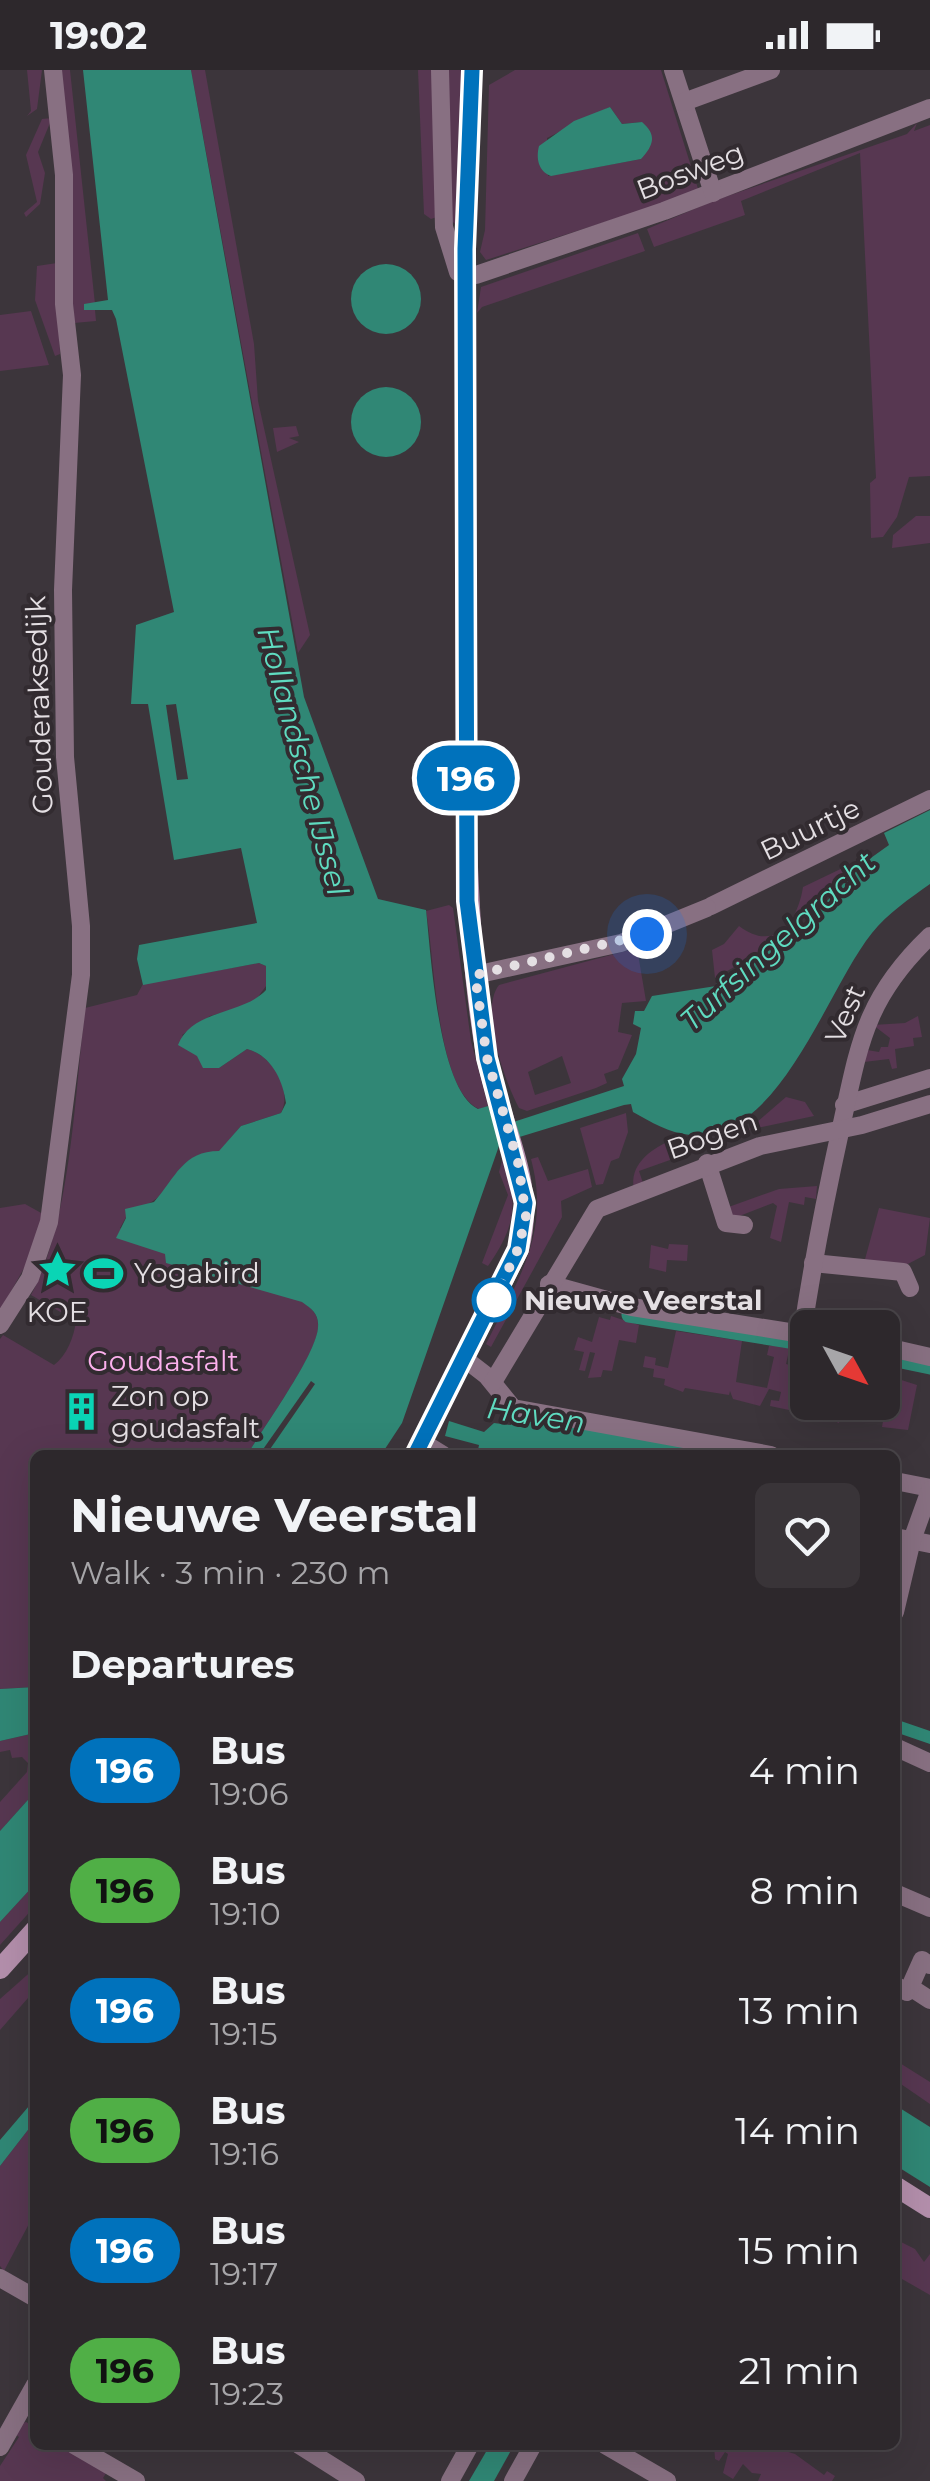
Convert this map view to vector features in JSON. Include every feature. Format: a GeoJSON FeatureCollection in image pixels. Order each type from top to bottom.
{"type":"FeatureCollection","features":[{"type":"Feature","properties":{"kind":"main road"},"geometry":{"type":"LineString","coordinates":[[418,1448],[465,1359],[523,1234],[526,1217],[518,1162],[487,1058],[475,975],[466,815],[467,273],[476,72]]}},
{"type":"Feature","properties":{"kind":"main road"},"geometry":{"type":"LineString","coordinates":[[0,1970],[30,1936]]}},
{"type":"Feature","properties":{"kind":"main road"},"geometry":{"type":"LineString","coordinates":[[0,1970],[30,1951]]}},
{"type":"Feature","properties":{"kind":"main road"},"geometry":{"type":"LineString","coordinates":[[900,2189],[930,2208]]}},
{"type":"Feature","properties":{"kind":"street","name":"Gouderaksedijk"},"geometry":{"type":"LineString","coordinates":[[0,1324],[30,1278],[49,1222],[81,975],[66,757],[62,590],[72,374],[64,304],[64,175],[52,70]]}},
{"type":"Feature","properties":{"kind":"street"},"geometry":{"type":"LineString","coordinates":[[440,70],[444,227],[458,272],[467,273]]}},
{"type":"Feature","properties":{"kind":"street"},"geometry":{"type":"LineString","coordinates":[[673,70],[714,193]]}},
{"type":"Feature","properties":{"kind":"street"},"geometry":{"type":"LineString","coordinates":[[684,102],[771,70]]}},
{"type":"Feature","properties":{"kind":"street","name":"Bosweg"},"geometry":{"type":"LineString","coordinates":[[467,273],[536,258],[930,108]]}},
{"type":"Feature","properties":{"kind":"street","name":"Buurtje"},"geometry":{"type":"LineString","coordinates":[[475,975],[620,943],[709,907],[930,798]]}},
{"type":"Feature","properties":{"kind":"street","name":"Vest"},"geometry":{"type":"LineString","coordinates":[[808,1310],[813,1264],[858,1045],[893,974],[930,936]]}},
{"type":"Feature","properties":{"kind":"street"},"geometry":{"type":"LineString","coordinates":[[844,1105],[930,1078]]}},
{"type":"Feature","properties":{"kind":"street","name":"Bogen"},"geometry":{"type":"LineString","coordinates":[[549,1284],[591,1214],[604,1205],[760,1146],[930,1104]]}},
{"type":"Feature","properties":{"kind":"street"},"geometry":{"type":"LineString","coordinates":[[707,1163],[718,1210],[726,1223],[744,1225]]}},
{"type":"Feature","properties":{"kind":"street"},"geometry":{"type":"LineString","coordinates":[[813,1264],[903,1272],[910,1288]]}},
{"type":"Feature","properties":{"kind":"street"},"geometry":{"type":"LineString","coordinates":[[493,1382],[549,1284],[632,1307],[790,1333]]}},
{"type":"Feature","properties":{"kind":"street"},"geometry":{"type":"LineString","coordinates":[[900,1350],[930,1357]]}},
{"type":"Feature","properties":{"kind":"street"},"geometry":{"type":"LineString","coordinates":[[465,1359],[493,1382],[507,1402],[521,1410],[747,1450]]}},
{"type":"Feature","properties":{"kind":"street"},"geometry":{"type":"LineString","coordinates":[[900,1483],[929,1492],[900,1593]]}},
{"type":"Feature","properties":{"kind":"street"},"geometry":{"type":"LineString","coordinates":[[900,1749],[930,1763]]}},
{"type":"Feature","properties":{"kind":"street"},"geometry":{"type":"LineString","coordinates":[[900,1896],[930,1908]]}},
{"type":"Feature","properties":{"kind":"street"},"geometry":{"type":"LineString","coordinates":[[930,1965],[922,1960],[904,1988],[930,2000]]}},
{"type":"Feature","properties":{"kind":"street"},"geometry":{"type":"LineString","coordinates":[[0,2278],[30,2295]]}},
{"type":"Feature","properties":{"kind":"street"},"geometry":{"type":"LineString","coordinates":[[0,2447],[28,2418]]}},
{"type":"Feature","properties":{"kind":"street"},"geometry":{"type":"LineString","coordinates":[[83,2450],[136,2481]]}},
{"type":"Feature","properties":{"kind":"street"},"geometry":{"type":"LineString","coordinates":[[307,2450],[356,2481]]}},
{"type":"Feature","properties":{"kind":"street"},"geometry":{"type":"LineString","coordinates":[[450,2481],[467,2450]]}},
{"type":"Feature","properties":{"kind":"street"},"geometry":{"type":"LineString","coordinates":[[512,2481],[530,2450]]}},
{"type":"Feature","properties":{"kind":"street"},"geometry":{"type":"LineString","coordinates":[[615,2450],[668,2481]]}},
{"type":"Feature","properties":{"kind":"green space"},"geometry":{"type":"Polygon","coordinates":[[[27,70],[42,70],[37,109],[27,116],[31,111],[27,70]]]}},
{"type":"Feature","properties":{"kind":"green space"},"geometry":{"type":"Polygon","coordinates":[[[60,70],[70,70],[95,304],[84,304],[84,310],[95,310],[96,321],[74,323],[60,70]]]}},
{"type":"Feature","properties":{"kind":"green space"},"geometry":{"type":"Polygon","coordinates":[[[191,70],[205,70],[254,344],[258,401],[310,635],[298,653],[191,70]]]}},
{"type":"Feature","properties":{"kind":"green space"},"geometry":{"type":"Polygon","coordinates":[[[418,70],[433,70],[437,217],[431,219],[424,214],[418,70]]]}},
{"type":"Feature","properties":{"kind":"green space"},"geometry":{"type":"Polygon","coordinates":[[[447,70],[465,70],[455,224],[450,219],[447,70]]]}},
{"type":"Feature","properties":{"kind":"green space"},"geometry":{"type":"Polygon","coordinates":[[[515,70],[661,70],[699,192],[486,260],[480,252],[485,230],[489,85],[515,70]],[[610,107],[547,138],[548,176],[641,159],[642,122],[622,124],[610,107]]]}},
{"type":"Feature","properties":{"kind":"green space"},"geometry":{"type":"Polygon","coordinates":[[[52,118],[38,152],[45,173],[40,204],[26,217],[24,213],[37,202],[26,155],[42,119],[52,118]]]}},
{"type":"Feature","properties":{"kind":"green space"},"geometry":{"type":"Polygon","coordinates":[[[917,123],[914,131],[930,125],[930,476],[909,477],[897,517],[883,537],[871,538],[870,483],[876,478],[860,153],[741,201],[745,215],[654,247],[647,229],[713,201],[907,134],[917,123]]]}},
{"type":"Feature","properties":{"kind":"green space"},"geometry":{"type":"Polygon","coordinates":[[[638,233],[645,251],[482,307],[477,313],[481,287],[638,233]]]}},
{"type":"Feature","properties":{"kind":"green space"},"geometry":{"type":"Polygon","coordinates":[[[57,263],[60,354],[55,356],[35,300],[37,266],[57,263]]]}},
{"type":"Feature","properties":{"kind":"green space"},"geometry":{"type":"Polygon","coordinates":[[[31,311],[49,365],[0,371],[0,315],[31,311]]]}},
{"type":"Feature","properties":{"kind":"green space"},"geometry":{"type":"Polygon","coordinates":[[[296,426],[299,436],[289,438],[299,442],[277,452],[273,428],[296,426]]]}},
{"type":"Feature","properties":{"kind":"green space"},"geometry":{"type":"Polygon","coordinates":[[[916,516],[930,516],[930,543],[892,548],[893,535],[916,516]]]}},
{"type":"Feature","properties":{"kind":"green space"},"geometry":{"type":"Polygon","coordinates":[[[853,863],[855,866],[785,938],[715,978],[712,950],[724,944],[739,926],[752,934],[774,935],[790,921],[803,887],[853,863]]]}},
{"type":"Feature","properties":{"kind":"green space"},"geometry":{"type":"Polygon","coordinates":[[[449,905],[453,908],[471,1041],[488,1106],[479,1109],[465,1097],[454,1076],[440,1020],[426,911],[449,905]]]}},
{"type":"Feature","properties":{"kind":"green space"},"geometry":{"type":"Polygon","coordinates":[[[637,948],[646,1001],[622,1003],[618,1032],[632,1035],[618,1069],[604,1074],[607,1083],[527,1111],[519,1108],[513,1096],[496,1046],[492,1011],[499,985],[637,948]],[[562,1056],[528,1072],[535,1095],[571,1083],[562,1056]]]}},
{"type":"Feature","properties":{"kind":"green space","name":"Goudasfalt"},"geometry":{"type":"Polygon","coordinates":[[[259,963],[266,966],[269,982],[252,1005],[210,1016],[182,1035],[219,1068],[247,1049],[265,1058],[278,1074],[284,1104],[281,1113],[241,1126],[219,1152],[190,1160],[157,1198],[131,1208],[120,1228],[166,1254],[303,1302],[312,1310],[318,1328],[309,1355],[250,1450],[30,1450],[30,1687],[0,1689],[0,1339],[3,1335],[54,1365],[74,1333],[76,1321],[31,1295],[55,1231],[63,1194],[85,1008],[137,995],[143,984],[259,963]]]}},
{"type":"Feature","properties":{"kind":"green space"},"geometry":{"type":"Polygon","coordinates":[[[918,1016],[922,1037],[913,1038],[914,1046],[895,1049],[897,1068],[892,1069],[889,1059],[864,1062],[867,1050],[879,1052],[881,1047],[888,1047],[890,1038],[873,1025],[905,1023],[918,1016]]]}},
{"type":"Feature","properties":{"kind":"green space"},"geometry":{"type":"Polygon","coordinates":[[[786,1097],[805,1102],[814,1116],[748,1130],[786,1097]]]}},
{"type":"Feature","properties":{"kind":"green space"},"geometry":{"type":"Polygon","coordinates":[[[626,1113],[628,1132],[619,1158],[611,1161],[603,1184],[596,1185],[580,1128],[626,1113]]]}},
{"type":"Feature","properties":{"kind":"green space"},"geometry":{"type":"Polygon","coordinates":[[[669,1141],[701,1149],[639,1171],[643,1183],[634,1189],[638,1166],[648,1154],[669,1141]]]}},
{"type":"Feature","properties":{"kind":"green space"},"geometry":{"type":"Polygon","coordinates":[[[503,1156],[511,1187],[512,1213],[505,1238],[488,1266],[482,1263],[508,1195],[499,1172],[503,1156]]]}},
{"type":"Feature","properties":{"kind":"green space"},"geometry":{"type":"Polygon","coordinates":[[[538,1157],[548,1181],[588,1169],[592,1187],[561,1201],[562,1217],[491,1347],[486,1344],[520,1277],[534,1233],[537,1210],[531,1159],[538,1157]]]}},
{"type":"Feature","properties":{"kind":"green space"},"geometry":{"type":"Polygon","coordinates":[[[817,1186],[816,1199],[805,1197],[804,1205],[789,1202],[781,1242],[770,1238],[777,1206],[773,1203],[729,1220],[723,1209],[779,1189],[817,1186]]]}},
{"type":"Feature","properties":{"kind":"green space"},"geometry":{"type":"Polygon","coordinates":[[[25,1204],[43,1214],[32,1254],[0,1311],[0,1208],[25,1204]]]}},
{"type":"Feature","properties":{"kind":"green space"},"geometry":{"type":"Polygon","coordinates":[[[879,1208],[930,1218],[925,1255],[906,1265],[864,1263],[879,1208]]]}},
{"type":"Feature","properties":{"kind":"green space"},"geometry":{"type":"Polygon","coordinates":[[[669,1244],[688,1245],[687,1261],[667,1260],[666,1272],[649,1268],[651,1245],[668,1249],[669,1244]]]}},
{"type":"Feature","properties":{"kind":"green space"},"geometry":{"type":"Polygon","coordinates":[[[611,1316],[639,1325],[636,1343],[619,1340],[612,1371],[603,1370],[601,1377],[588,1378],[595,1353],[590,1352],[585,1371],[579,1370],[584,1352],[574,1350],[578,1337],[592,1342],[599,1317],[610,1320],[611,1316]]]}},
{"type":"Feature","properties":{"kind":"green space"},"geometry":{"type":"Polygon","coordinates":[[[676,1331],[742,1341],[736,1382],[767,1388],[774,1357],[767,1355],[769,1346],[790,1346],[786,1364],[790,1365],[789,1410],[770,1406],[771,1400],[779,1401],[781,1392],[769,1389],[760,1406],[733,1399],[730,1391],[729,1395],[685,1388],[683,1392],[664,1385],[665,1379],[653,1377],[654,1369],[643,1367],[645,1356],[656,1358],[655,1365],[668,1368],[676,1331]]]}},
{"type":"Feature","properties":{"kind":"green space"},"geometry":{"type":"Polygon","coordinates":[[[900,1380],[917,1385],[908,1430],[882,1427],[883,1421],[874,1420],[900,1420],[900,1380]]]}},
{"type":"Feature","properties":{"kind":"green space"},"geometry":{"type":"Polygon","coordinates":[[[30,1734],[30,1798],[0,1831],[0,1802],[27,1772],[28,1763],[22,1757],[12,1758],[10,1750],[0,1752],[0,1741],[30,1734]]]}},
{"type":"Feature","properties":{"kind":"green space"},"geometry":{"type":"Polygon","coordinates":[[[30,1889],[30,1912],[0,1945],[0,1922],[30,1889]]]}},
{"type":"Feature","properties":{"kind":"green space"},"geometry":{"type":"Polygon","coordinates":[[[30,1972],[30,1996],[0,2030],[0,1999],[30,1972]]]}},
{"type":"Feature","properties":{"kind":"green space"},"geometry":{"type":"Polygon","coordinates":[[[900,2063],[930,2082],[930,2104],[900,2083],[900,2063]]]}},
{"type":"Feature","properties":{"kind":"green space"},"geometry":{"type":"Polygon","coordinates":[[[30,2127],[30,2222],[4,2271],[0,2266],[0,2166],[30,2127]]]}},
{"type":"Feature","properties":{"kind":"green space"},"geometry":{"type":"Polygon","coordinates":[[[900,2242],[915,2249],[924,2262],[930,2254],[930,2295],[900,2278],[900,2242]]]}},
{"type":"Feature","properties":{"kind":"green space"},"geometry":{"type":"Polygon","coordinates":[[[19,2424],[30,2424],[30,2450],[74,2450],[108,2470],[103,2478],[106,2481],[0,2481],[0,2466],[19,2437],[14,2433],[19,2424]]]}},
{"type":"Feature","properties":{"kind":"green space"},"geometry":{"type":"Polygon","coordinates":[[[714,2450],[782,2450],[795,2454],[824,2475],[827,2471],[835,2476],[832,2481],[758,2481],[761,2474],[752,2473],[743,2464],[733,2479],[723,2473],[728,2454],[725,2452],[719,2461],[714,2450]]]}},
{"type":"Feature","properties":{"kind":"water","name":"Hollandsche IJssel"},"geometry":{"type":"Polygon","coordinates":[[[83,70],[191,70],[304,697],[378,899],[426,910],[445,1049],[464,1097],[478,1109],[488,1106],[495,1128],[624,1086],[622,1079],[636,1054],[641,1028],[633,1024],[635,1011],[644,1011],[652,996],[716,986],[716,982],[794,936],[861,865],[889,845],[884,833],[930,810],[930,884],[872,933],[797,1059],[775,1090],[750,1115],[721,1131],[690,1135],[653,1123],[633,1112],[631,1104],[500,1143],[402,1423],[384,1450],[250,1450],[309,1355],[318,1327],[316,1315],[302,1302],[166,1263],[165,1254],[116,1238],[126,1218],[125,1209],[154,1202],[188,1161],[219,1151],[241,1126],[281,1113],[286,1103],[274,1070],[255,1052],[247,1049],[219,1068],[203,1068],[197,1056],[178,1045],[194,1025],[245,1004],[266,990],[266,966],[259,963],[143,985],[137,959],[139,945],[257,923],[241,848],[174,860],[148,704],[131,704],[136,625],[174,612],[116,319],[112,310],[84,310],[84,304],[108,300],[83,70]]]}},
{"type":"Feature","properties":{"kind":"water"},"geometry":{"type":"Polygon","coordinates":[[[610,107],[622,124],[642,122],[650,131],[651,145],[641,159],[551,176],[543,171],[538,159],[539,146],[574,121],[610,107]]]}},
{"type":"Feature","properties":{"kind":"water"},"geometry":{"type":"Polygon","coordinates":[[[386,264],[411,274],[421,299],[411,324],[386,334],[361,324],[351,299],[361,274],[386,264]]]}},
{"type":"Feature","properties":{"kind":"water"},"geometry":{"type":"Polygon","coordinates":[[[386,387],[411,397],[421,422],[411,447],[386,457],[361,447],[351,422],[361,397],[386,387]]]}},
{"type":"Feature","properties":{"kind":"water"},"geometry":{"type":"Polygon","coordinates":[[[512,1419],[645,1438],[696,1450],[478,1450],[479,1445],[445,1436],[449,1421],[484,1432],[494,1423],[511,1425],[512,1419]]]}},
{"type":"Feature","properties":{"kind":"water"},"geometry":{"type":"Polygon","coordinates":[[[30,1687],[30,1734],[0,1741],[0,1689],[30,1687]]]}},
{"type":"Feature","properties":{"kind":"water"},"geometry":{"type":"Polygon","coordinates":[[[900,1721],[930,1731],[930,1744],[900,1734],[900,1721]]]}},
{"type":"Feature","properties":{"kind":"water"},"geometry":{"type":"Polygon","coordinates":[[[30,1798],[30,1889],[0,1922],[0,1831],[30,1798]]]}},
{"type":"Feature","properties":{"kind":"water"},"geometry":{"type":"Polygon","coordinates":[[[30,2105],[30,2127],[0,2166],[0,2140],[30,2105]]]}},
{"type":"Feature","properties":{"kind":"water"},"geometry":{"type":"Polygon","coordinates":[[[900,2108],[930,2127],[930,2187],[900,2168],[900,2108]]]}},
{"type":"Feature","properties":{"kind":"water"},"geometry":{"type":"Polygon","coordinates":[[[487,2450],[511,2450],[494,2481],[469,2481],[487,2450]]]}},
{"type":"Feature","properties":{"kind":"pier"},"geometry":{"type":"Polygon","coordinates":[[[176,704],[188,779],[177,780],[166,705],[176,704]]]}},
{"type":"Feature","properties":{"kind":"pier"},"geometry":{"type":"Polygon","coordinates":[[[311,1381],[315,1384],[269,1450],[263,1450],[311,1381]]]}},
{"type":"Feature","properties":{"kind":"waterway"},"geometry":{"type":"LineString","coordinates":[[629,1315],[790,1341]]}},
{"type":"Feature","properties":{"kind":"waterway"},"geometry":{"type":"LineString","coordinates":[[900,1361],[930,1367]]}},
{"type":"Feature","properties":{"kind":"bus line","name":"196"},"geometry":{"type":"LineString","coordinates":[[418,1450],[518,1249],[526,1217],[518,1162],[487,1058],[467,901],[465,249],[472,70]]}},
{"type":"Feature","properties":{"kind":"place","name":"KOE"},"geometry":{"type":"Point","coordinates":[57,1269]}},
{"type":"Feature","properties":{"kind":"place","name":"Yogabird"},"geometry":{"type":"Point","coordinates":[104,1273]}},
{"type":"Feature","properties":{"kind":"place","name":"Nieuwe Veerstal"},"geometry":{"type":"Point","coordinates":[494,1300]}},
{"type":"Feature","properties":{"kind":"place","name":"Zon op goudasfalt"},"geometry":{"type":"Point","coordinates":[81,1412]}},
{"type":"Feature","properties":{"kind":"route"},"geometry":{"type":"LineString","coordinates":[[494,1300],[518,1249],[526,1217],[518,1162],[487,1058],[475,975],[512,970],[647,934]]}},
{"type":"Feature","properties":{"kind":"water label","name":"Turfsingelgracht"},"geometry":{"type":"Point","coordinates":[778,941]}},
{"type":"Feature","properties":{"kind":"water label","name":"Haven"},"geometry":{"type":"Point","coordinates":[536,1415]}}]}
